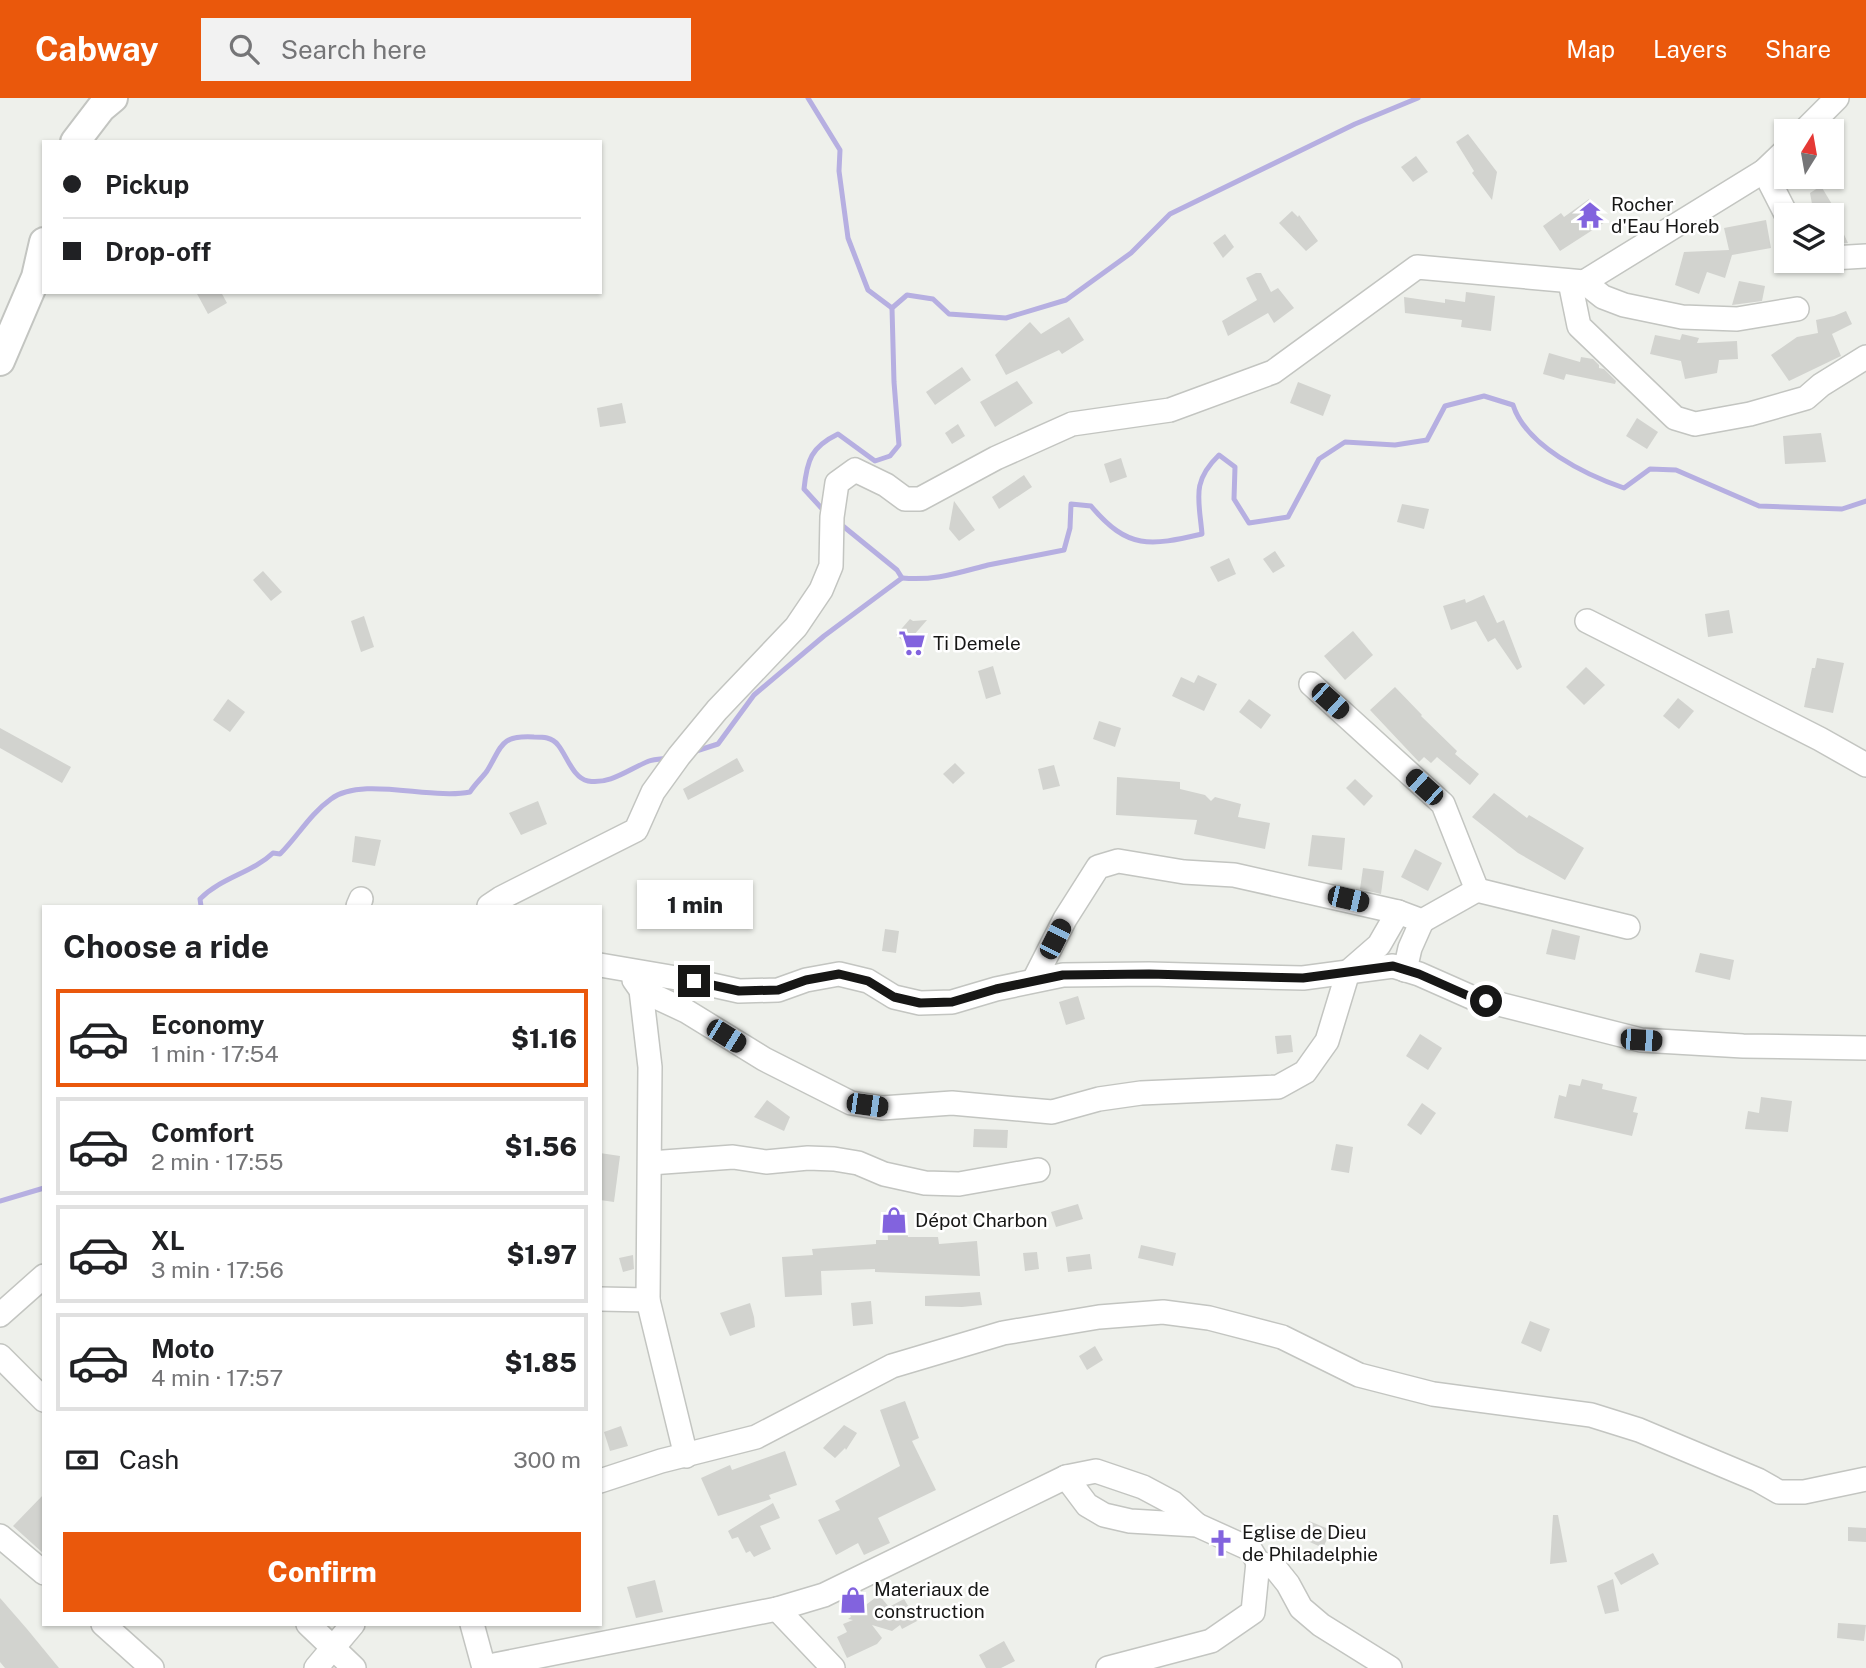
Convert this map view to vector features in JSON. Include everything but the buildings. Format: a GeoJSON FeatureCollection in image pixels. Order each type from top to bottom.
{"type":"FeatureCollection","features":[{"type":"Feature","properties":{"kind":"street"},"geometry":{"type":"LineString","coordinates":[[77,140],[101,108],[113,98]]}},
{"type":"Feature","properties":{"kind":"street"},"geometry":{"type":"LineString","coordinates":[[1816,119],[1838,98]]}},
{"type":"Feature","properties":{"kind":"street"},"geometry":{"type":"LineString","coordinates":[[1577,282],[1764,171],[1774,161]]}},
{"type":"Feature","properties":{"kind":"street"},"geometry":{"type":"LineString","coordinates":[[1764,171],[1780,203]]}},
{"type":"Feature","properties":{"kind":"street"},"geometry":{"type":"LineString","coordinates":[[0,361],[36,277],[42,251]]}},
{"type":"Feature","properties":{"kind":"street"},"geometry":{"type":"LineString","coordinates":[[1844,257],[1866,256]]}},
{"type":"Feature","properties":{"kind":"street"},"geometry":{"type":"LineString","coordinates":[[490,905],[636,830],[653,792],[679,756],[717,709],[796,627],[821,590],[831,566],[832,517],[837,483],[855,470],[886,485],[905,499],[920,499],[996,458],[1072,424],[1170,410],[1273,372],[1417,267],[1577,282],[1624,305],[1682,317],[1737,319],[1797,309]]}},
{"type":"Feature","properties":{"kind":"street"},"geometry":{"type":"LineString","coordinates":[[1577,282],[1579,326],[1675,418],[1695,424],[1750,414],[1806,398],[1821,385],[1866,357]]}},
{"type":"Feature","properties":{"kind":"street"},"geometry":{"type":"LineString","coordinates":[[1587,621],[1866,765]]}},
{"type":"Feature","properties":{"kind":"street"},"geometry":{"type":"LineString","coordinates":[[1311,684],[1443,804],[1477,890]]}},
{"type":"Feature","properties":{"kind":"street"},"geometry":{"type":"LineString","coordinates":[[1034,981],[1065,919],[1098,867],[1118,861],[1184,872],[1234,875],[1398,912],[1422,920]]}},
{"type":"Feature","properties":{"kind":"street"},"geometry":{"type":"LineString","coordinates":[[1405,970],[1410,948],[1422,920],[1477,890],[1628,928]]}},
{"type":"Feature","properties":{"kind":"street"},"geometry":{"type":"LineString","coordinates":[[641,990],[686,1011],[764,1059],[851,1103],[882,1108],[952,1104],[1052,1112],[1099,1099],[1140,1093],[1278,1087],[1305,1072],[1327,1041],[1348,972],[1379,945],[1398,912]]}},
{"type":"Feature","properties":{"kind":"street"},"geometry":{"type":"LineString","coordinates":[[602,965],[739,991],[778,990],[806,980],[839,974],[868,981],[894,997],[920,1003],[952,1002],[1063,975],[1303,978],[1393,966],[1471,997],[1641,1040],[1743,1046],[1866,1048]]}},
{"type":"Feature","properties":{"kind":"street"},"geometry":{"type":"LineString","coordinates":[[626,968],[641,990],[650,1067],[648,1300],[686,1456]]}},
{"type":"Feature","properties":{"kind":"street"},"geometry":{"type":"LineString","coordinates":[[650,1163],[733,1157],[766,1162],[834,1158],[858,1163],[884,1174],[925,1183],[959,1184],[1038,1170]]}},
{"type":"Feature","properties":{"kind":"street"},"geometry":{"type":"LineString","coordinates":[[0,1315],[42,1278]]}},
{"type":"Feature","properties":{"kind":"street"},"geometry":{"type":"LineString","coordinates":[[602,1299],[648,1300]]}},
{"type":"Feature","properties":{"kind":"street"},"geometry":{"type":"LineString","coordinates":[[602,1480],[660,1461],[756,1437],[892,1366],[1003,1333],[1099,1317],[1163,1312],[1209,1318],[1282,1337],[1359,1376],[1433,1394],[1591,1415],[1639,1430],[1758,1480],[1779,1492],[1804,1492],[1866,1479]]}},
{"type":"Feature","properties":{"kind":"street"},"geometry":{"type":"LineString","coordinates":[[0,1356],[42,1398]]}},
{"type":"Feature","properties":{"kind":"street"},"geometry":{"type":"LineString","coordinates":[[473,1626],[484,1667],[777,1609],[824,1595],[1066,1476],[1096,1471],[1143,1487],[1173,1503],[1196,1525],[1250,1549],[1258,1562],[1276,1569],[1301,1608],[1321,1625],[1390,1668]]}},
{"type":"Feature","properties":{"kind":"street"},"geometry":{"type":"LineString","coordinates":[[1066,1476],[1087,1505],[1104,1515],[1129,1521],[1196,1525]]}},
{"type":"Feature","properties":{"kind":"street"},"geometry":{"type":"LineString","coordinates":[[0,1536],[42,1571]]}},
{"type":"Feature","properties":{"kind":"street"},"geometry":{"type":"LineString","coordinates":[[1108,1668],[1211,1641],[1252,1612],[1258,1562]]}},
{"type":"Feature","properties":{"kind":"street"},"geometry":{"type":"LineString","coordinates":[[777,1609],[833,1668]]}},
{"type":"Feature","properties":{"kind":"street"},"geometry":{"type":"LineString","coordinates":[[105,1626],[152,1668]]}},
{"type":"Feature","properties":{"kind":"street"},"geometry":{"type":"LineString","coordinates":[[310,1626],[354,1668]]}},
{"type":"Feature","properties":{"kind":"street"},"geometry":{"type":"LineString","coordinates":[[316,1668],[351,1626]]}},
{"type":"Feature","properties":{"kind":"waterway"},"geometry":{"type":"LineString","coordinates":[[808,98],[840,150],[839,171],[848,238],[868,290],[892,308]]}},
{"type":"Feature","properties":{"kind":"waterway"},"geometry":{"type":"LineString","coordinates":[[825,512],[804,489],[809,462],[816,449],[838,434],[875,461],[890,456],[899,445],[892,308],[907,295],[933,299],[949,314],[1006,318],[1066,300],[1131,253],[1170,214],[1355,124],[1418,98]]}},
{"type":"Feature","properties":{"kind":"waterway"},"geometry":{"type":"LineString","coordinates":[[902,578],[946,576],[1064,550],[1070,528],[1071,504],[1091,506],[1117,531],[1141,541],[1168,541],[1202,534],[1199,491],[1204,474],[1219,455],[1235,467],[1234,499],[1249,523],[1288,517],[1319,459],[1345,442],[1395,445],[1427,440],[1445,406],[1484,396],[1513,405],[1530,433],[1559,457],[1624,488],[1650,469],[1676,470],[1759,506],[1842,509],[1866,501]]}},
{"type":"Feature","properties":{"kind":"waterway"},"geometry":{"type":"LineString","coordinates":[[693,752],[718,744],[754,695],[824,636],[902,578],[897,570],[838,522]]}},
{"type":"Feature","properties":{"kind":"waterway"},"geometry":{"type":"LineString","coordinates":[[201,905],[200,899],[218,885],[256,866],[273,853],[280,854],[317,811],[344,792],[360,789],[454,794],[470,792],[487,771],[503,744],[514,738],[541,737],[553,740],[578,776],[588,781],[612,779],[649,761],[670,758]]}},
{"type":"Feature","properties":{"kind":"waterway"},"geometry":{"type":"LineString","coordinates":[[0,1201],[42,1189]]}},
{"type":"Feature","properties":{"kind":"place","name":"Rocher d'Eau Horeb"},"geometry":{"type":"Point","coordinates":[1590,215]}},
{"type":"Feature","properties":{"kind":"place","name":"Ti Demele"},"geometry":{"type":"Point","coordinates":[912,643]}},
{"type":"Feature","properties":{"kind":"place","name":"Dépot Charbon"},"geometry":{"type":"Point","coordinates":[894,1220]}},
{"type":"Feature","properties":{"kind":"place","name":"Eglise de Dieu de Philadelphie"},"geometry":{"type":"Point","coordinates":[1221,1543]}},
{"type":"Feature","properties":{"kind":"place","name":"Materiaux de construction"},"geometry":{"type":"Point","coordinates":[853,1600]}},
{"type":"Feature","properties":{"kind":"route"},"geometry":{"type":"LineString","coordinates":[[694,981],[739,991],[778,990],[806,980],[839,974],[868,981],[894,997],[920,1003],[952,1002],[996,989],[1063,975],[1303,978],[1393,966],[1486,1001]]}}]}
